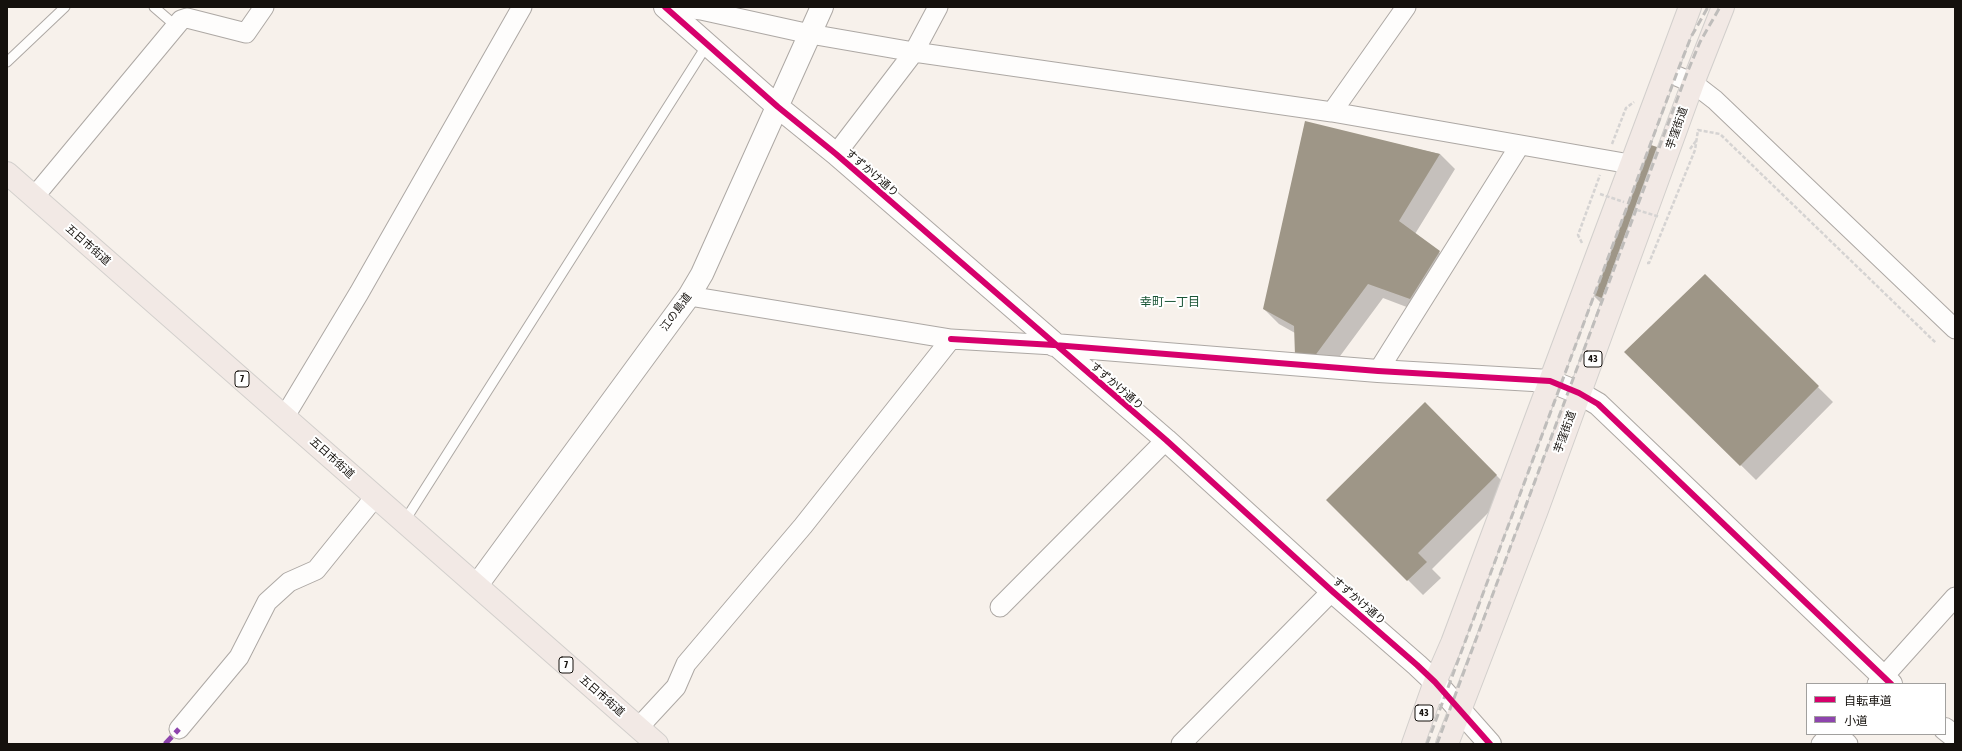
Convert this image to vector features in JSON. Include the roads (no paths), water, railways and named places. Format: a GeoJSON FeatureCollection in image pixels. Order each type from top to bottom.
{"type":"FeatureCollection","features":[{"type":"Feature","properties":{"kind":"main road","name":"43"},"geometry":{"type":"LineString","coordinates":[[1413,744],[1435,682],[1452,643],[1690,7]]}},
{"type":"Feature","properties":{"kind":"main road","name":"芋窪街道"},"geometry":{"type":"LineString","coordinates":[[1446,744],[1537,510],[1693,83],[1723,7]]}},
{"type":"Feature","properties":{"kind":"main road","name":"五日市街道"},"geometry":{"type":"LineString","coordinates":[[9,179],[34,197],[657,744]]}},
{"type":"Feature","properties":{"kind":"street"},"geometry":{"type":"LineString","coordinates":[[34,197],[176,26],[187,18],[246,33],[264,7]]}},
{"type":"Feature","properties":{"kind":"street"},"geometry":{"type":"LineString","coordinates":[[285,416],[359,292],[522,7]]}},
{"type":"Feature","properties":{"kind":"street","name":"すずかけ通り"},"geometry":{"type":"LineString","coordinates":[[665,7],[778,108],[836,154],[1054,345],[1166,440],[1332,591],[1435,682],[1490,744]]}},
{"type":"Feature","properties":{"kind":"street"},"geometry":{"type":"LineString","coordinates":[[678,7],[701,10],[810,34],[914,52],[1332,112],[1630,164]]}},
{"type":"Feature","properties":{"kind":"street","name":"江の島道"},"geometry":{"type":"LineString","coordinates":[[477,585],[688,296],[702,274],[778,108],[822,7]]}},
{"type":"Feature","properties":{"kind":"street"},"geometry":{"type":"LineString","coordinates":[[836,154],[914,52],[938,7]]}},
{"type":"Feature","properties":{"kind":"street"},"geometry":{"type":"LineString","coordinates":[[1332,112],[1406,7]]}},
{"type":"Feature","properties":{"kind":"street"},"geometry":{"type":"LineString","coordinates":[[1665,72],[1693,83],[1715,100],[1955,329]]}},
{"type":"Feature","properties":{"kind":"street"},"geometry":{"type":"LineString","coordinates":[[1378,371],[1520,144]]}},
{"type":"Feature","properties":{"kind":"street"},"geometry":{"type":"LineString","coordinates":[[688,296],[951,339],[1054,345],[1378,371],[1550,381],[1580,393],[1598,404],[1884,682],[1955,598]]}},
{"type":"Feature","properties":{"kind":"street"},"geometry":{"type":"LineString","coordinates":[[638,728],[676,687],[686,664],[803,526],[951,339]]}},
{"type":"Feature","properties":{"kind":"street"},"geometry":{"type":"LineString","coordinates":[[1000,607],[1166,440]]}},
{"type":"Feature","properties":{"kind":"street"},"geometry":{"type":"LineString","coordinates":[[179,729],[239,657],[267,602],[289,582],[316,570],[375,496]]}},
{"type":"Feature","properties":{"kind":"street"},"geometry":{"type":"LineString","coordinates":[[1181,744],[1332,591]]}},
{"type":"Feature","properties":{"kind":"street"},"geometry":{"type":"LineString","coordinates":[[1946,730],[1955,737]]}},
{"type":"Feature","properties":{"kind":"street"},"geometry":{"type":"LineString","coordinates":[[1820,744],[1829,735]]}},
{"type":"Feature","properties":{"kind":"street"},"geometry":{"type":"LineString","coordinates":[[1839,735],[1848,744]]}},
{"type":"Feature","properties":{"kind":"lane"},"geometry":{"type":"LineString","coordinates":[[7,62],[65,7]]}},
{"type":"Feature","properties":{"kind":"lane"},"geometry":{"type":"LineString","coordinates":[[154,7],[176,26]]}},
{"type":"Feature","properties":{"kind":"lane"},"geometry":{"type":"LineString","coordinates":[[404,522],[707,45]]}},
{"type":"Feature","properties":{"kind":"railway"},"geometry":{"type":"LineString","coordinates":[[1427,744],[1678,70],[1691,37],[1708,7]]}},
{"type":"Feature","properties":{"kind":"railway"},"geometry":{"type":"LineString","coordinates":[[1437,744],[1687,73],[1700,42],[1720,7]]}},
{"type":"Feature","properties":{"kind":"district","name":"幸町一丁目"},"geometry":{"type":"Point","coordinates":[1170,302]}}]}
